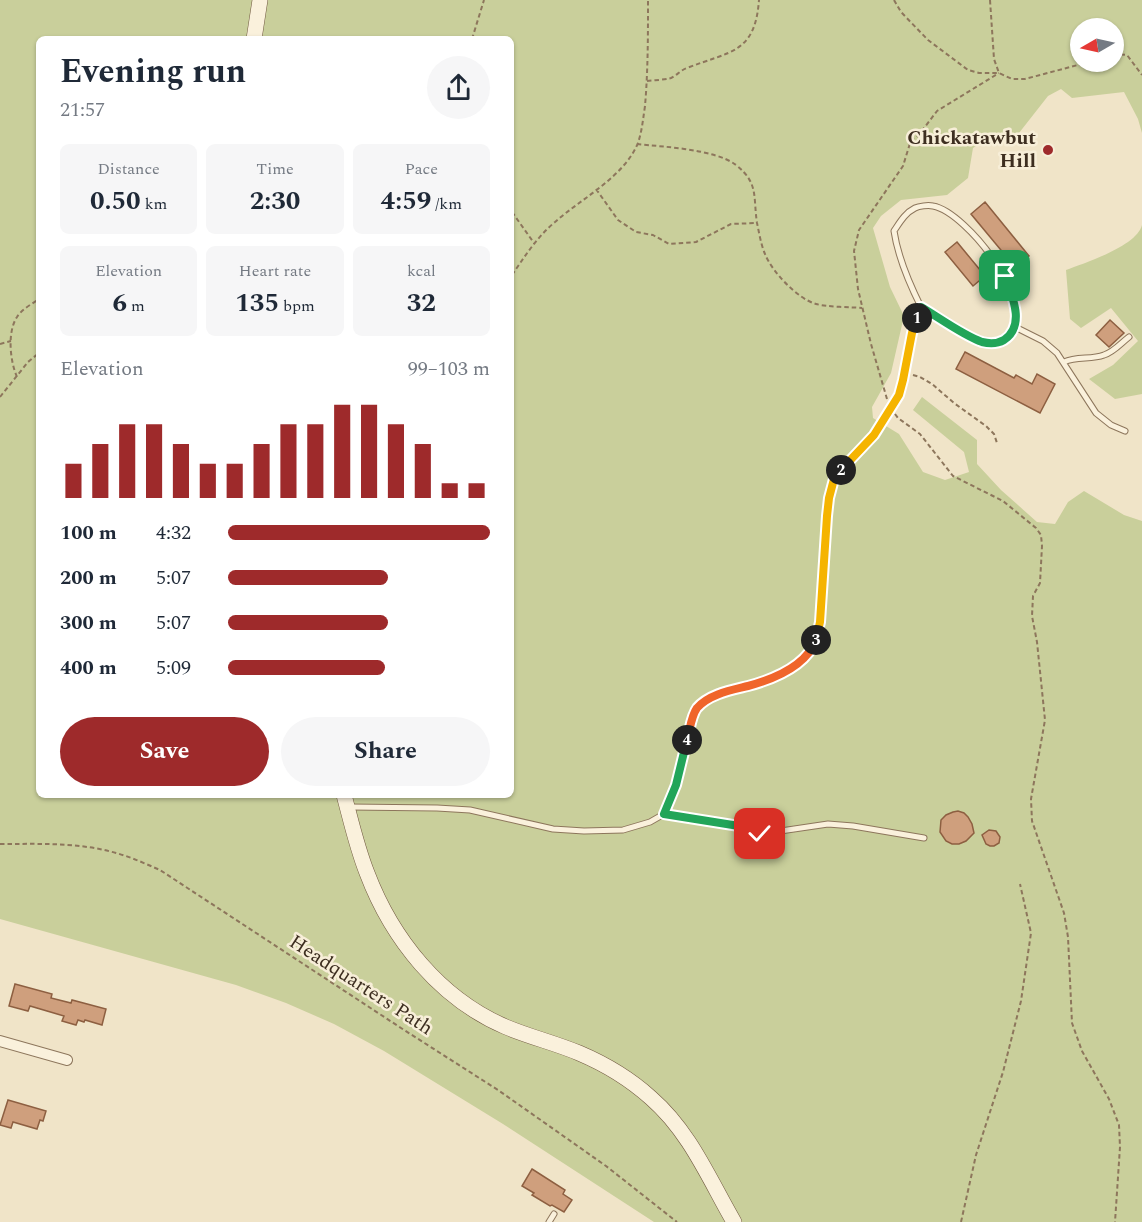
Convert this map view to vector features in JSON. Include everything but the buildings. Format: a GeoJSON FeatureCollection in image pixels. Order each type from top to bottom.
{"type":"FeatureCollection","features":[{"type":"Feature","properties":{"kind":"main road"},"geometry":{"type":"LineString","coordinates":[[255,36],[261,0]]}},
{"type":"Feature","properties":{"kind":"main road"},"geometry":{"type":"LineString","coordinates":[[345,801],[362,861],[379,902],[399,936],[423,967],[442,986],[488,1018],[509,1028],[585,1055],[617,1072],[642,1090],[662,1108],[684,1135],[734,1222]]}},
{"type":"Feature","properties":{"kind":"street"},"geometry":{"type":"LineString","coordinates":[[0,1041],[67,1060]]}},
{"type":"Feature","properties":{"kind":"lane"},"geometry":{"type":"LineString","coordinates":[[933,206],[948,213],[966,227],[987,249],[1005,276],[1016,312],[1015,327],[1002,341],[994,344],[985,343],[921,307],[896,248],[894,231],[907,213],[917,207],[933,206]]}},
{"type":"Feature","properties":{"kind":"lane"},"geometry":{"type":"LineString","coordinates":[[345,801],[470,810],[553,829],[591,831],[631,828],[650,822],[664,814],[676,785],[692,720],[698,708],[715,696],[784,672],[805,658],[813,648],[819,633],[827,516],[832,485],[843,468],[874,435],[899,395],[912,333],[921,307]]}},
{"type":"Feature","properties":{"kind":"lane"},"geometry":{"type":"LineString","coordinates":[[1015,327],[1043,341],[1057,352],[1101,418],[1125,431]]}},
{"type":"Feature","properties":{"kind":"lane"},"geometry":{"type":"LineString","coordinates":[[1064,362],[1109,353],[1129,336]]}},
{"type":"Feature","properties":{"kind":"lane"},"geometry":{"type":"LineString","coordinates":[[664,814],[739,826],[760,834],[828,824],[924,838]]}},
{"type":"Feature","properties":{"kind":"lane"},"geometry":{"type":"LineString","coordinates":[[549,1222],[554,1214]]}},
{"type":"Feature","properties":{"kind":"path"},"geometry":{"type":"LineString","coordinates":[[473,36],[484,0]]}},
{"type":"Feature","properties":{"kind":"path"},"geometry":{"type":"LineString","coordinates":[[514,272],[534,243],[555,222],[615,174],[627,162],[637,144],[642,127],[647,81],[648,0]]}},
{"type":"Feature","properties":{"kind":"path"},"geometry":{"type":"LineString","coordinates":[[647,81],[670,78],[684,69],[722,57],[746,42],[754,30],[759,0]]}},
{"type":"Feature","properties":{"kind":"path"},"geometry":{"type":"LineString","coordinates":[[894,0],[901,12],[928,39],[968,70],[980,73],[999,73],[1012,79],[1025,79],[1070,67]]}},
{"type":"Feature","properties":{"kind":"path"},"geometry":{"type":"LineString","coordinates":[[990,0],[994,59],[999,73]]}},
{"type":"Feature","properties":{"kind":"path"},"geometry":{"type":"LineString","coordinates":[[1124,56],[1127,56],[1142,75]]}},
{"type":"Feature","properties":{"kind":"path"},"geometry":{"type":"LineString","coordinates":[[637,144],[695,151],[718,156],[734,164],[747,175],[754,190],[757,223],[765,255],[781,278],[796,294],[816,304],[863,308]]}},
{"type":"Feature","properties":{"kind":"path"},"geometry":{"type":"LineString","coordinates":[[596,189],[618,220],[636,232],[653,235],[669,244],[696,242],[731,224],[757,223]]}},
{"type":"Feature","properties":{"kind":"path"},"geometry":{"type":"LineString","coordinates":[[514,215],[534,243]]}},
{"type":"Feature","properties":{"kind":"path"},"geometry":{"type":"LineString","coordinates":[[17,377],[12,366],[10,341],[13,324],[19,314],[36,301]]}},
{"type":"Feature","properties":{"kind":"path"},"geometry":{"type":"LineString","coordinates":[[0,344],[10,341]]}},
{"type":"Feature","properties":{"kind":"path"},"geometry":{"type":"LineString","coordinates":[[0,398],[28,362],[36,355]]}},
{"type":"Feature","properties":{"kind":"path"},"geometry":{"type":"LineString","coordinates":[[905,372],[920,376],[932,384],[986,426],[994,434],[997,443]]}},
{"type":"Feature","properties":{"kind":"path"},"geometry":{"type":"LineString","coordinates":[[891,409],[898,418],[920,434],[953,476],[1003,501],[1036,528],[1041,535],[1040,583],[1033,596],[1032,616],[1045,720],[1031,799],[1032,821],[1064,913],[1068,937],[1072,1023],[1082,1051],[1109,1099],[1119,1125],[1120,1147],[1115,1222]]}},
{"type":"Feature","properties":{"kind":"path","name":"Headquarters Path"},"geometry":{"type":"LineString","coordinates":[[0,844],[54,843],[91,847],[118,853],[160,870],[498,1090],[606,1166],[677,1222]]}},
{"type":"Feature","properties":{"kind":"path"},"geometry":{"type":"LineString","coordinates":[[961,1222],[976,1155],[1003,1072],[1020,1001],[1031,933],[1020,884]]}},
{"type":"Feature","properties":{"kind":"green space"},"geometry":{"type":"Polygon","coordinates":[[[0,0],[1142,0],[1142,133],[1138,119],[1124,92],[1072,98],[1061,89],[1048,96],[1019,133],[993,135],[973,148],[968,178],[947,195],[901,200],[881,216],[873,228],[890,287],[904,316],[891,373],[872,407],[873,418],[899,434],[923,472],[945,480],[969,472],[964,452],[913,410],[922,397],[977,440],[977,464],[1001,490],[1037,522],[1055,524],[1068,502],[1084,491],[1124,515],[1142,521],[1142,1222],[654,1222],[503,1124],[384,1051],[334,1024],[236,985],[0,919],[0,0]]]}},
{"type":"Feature","properties":{"kind":"green space"},"geometry":{"type":"Polygon","coordinates":[[[1142,225],[1142,394],[1115,399],[1089,379],[1113,365],[1138,341],[1111,308],[1081,328],[1070,319],[1066,270],[1121,247],[1138,233],[1142,225]]]}},
{"type":"Feature","properties":{"kind":"place","name":"Chickatawbut Hill"},"geometry":{"type":"Point","coordinates":[1048,150]}},
{"type":"Feature","properties":{"kind":"route"},"geometry":{"type":"LineString","coordinates":[[760,834],[739,826],[664,814],[676,785],[695,713],[708,700],[784,672],[800,663],[810,653],[819,633],[827,516],[832,485],[843,468],[874,435],[899,395],[912,333],[921,307],[979,341],[990,344],[1002,341],[1015,327],[1016,312],[1005,276]]}}]}
